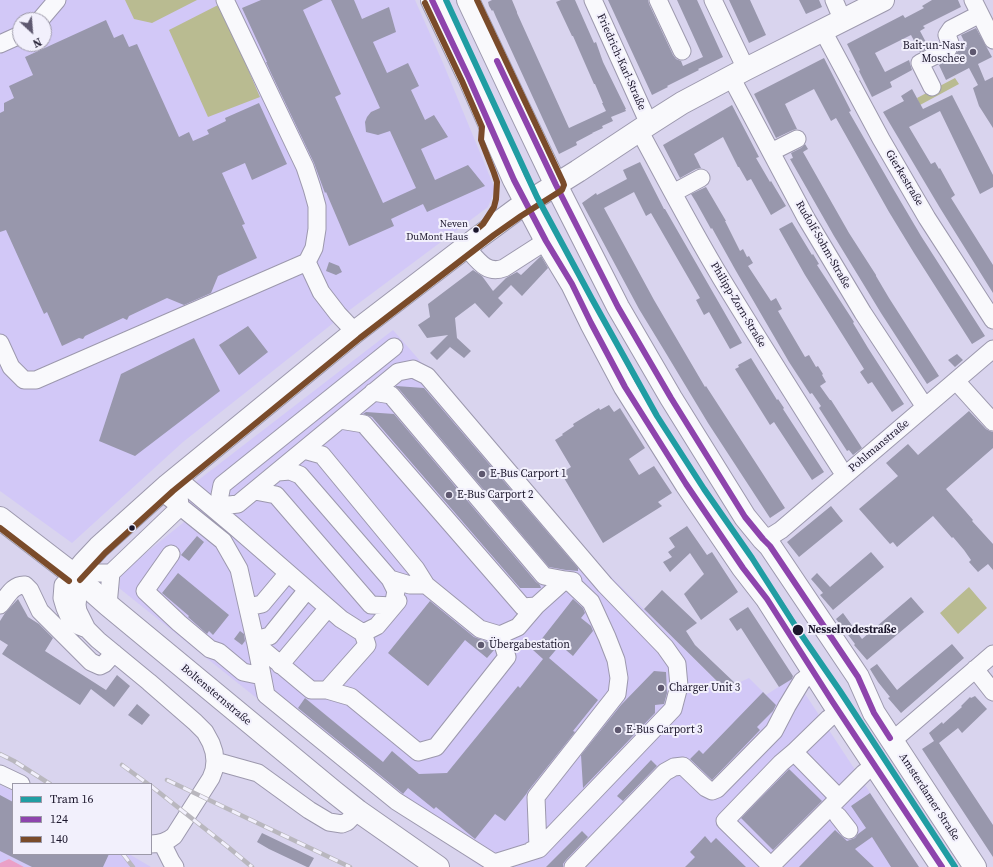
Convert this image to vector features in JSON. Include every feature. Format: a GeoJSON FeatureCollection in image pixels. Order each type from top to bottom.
{"type":"FeatureCollection","features":[{"type":"Feature","properties":{"kind":"main road"},"geometry":{"type":"LineString","coordinates":[[432,0],[469,78],[514,180],[546,241],[572,284],[625,387],[686,484],[741,565],[767,599],[942,867]]}},
{"type":"Feature","properties":{"kind":"main road"},"geometry":{"type":"LineString","coordinates":[[442,20],[444,6],[454,0],[461,2],[465,6],[470,18],[479,23]]}},
{"type":"Feature","properties":{"kind":"main road","name":"Amsterdamer Straße"},"geometry":{"type":"LineString","coordinates":[[468,0],[556,185],[618,307],[671,398],[745,517],[770,546],[858,677],[874,713],[976,867]]}},
{"type":"Feature","properties":{"kind":"main road","name":"Friedrich-Karl-Straße"},"geometry":{"type":"LineString","coordinates":[[74,575],[99,547],[169,485],[350,337],[490,229],[682,103],[883,0]]}},
{"type":"Feature","properties":{"kind":"main road"},"geometry":{"type":"LineString","coordinates":[[490,126],[490,138],[505,182],[504,200],[501,210],[490,229]]}},
{"type":"Feature","properties":{"kind":"main road"},"geometry":{"type":"LineString","coordinates":[[490,229],[520,228],[536,233],[546,241]]}},
{"type":"Feature","properties":{"kind":"main road"},"geometry":{"type":"LineString","coordinates":[[625,387],[637,394],[654,416],[661,415],[668,410],[671,398]]}},
{"type":"Feature","properties":{"kind":"main road","name":"Boltensternstraße"},"geometry":{"type":"LineString","coordinates":[[0,518],[74,575],[108,606],[334,792],[358,811],[438,867]]}},
{"type":"Feature","properties":{"kind":"street"},"geometry":{"type":"LineString","coordinates":[[47,12],[57,0]]}},
{"type":"Feature","properties":{"kind":"street"},"geometry":{"type":"LineString","coordinates":[[0,343],[11,367],[24,380],[36,380],[307,262],[314,248],[317,229],[317,206],[312,188],[305,167],[225,0]]}},
{"type":"Feature","properties":{"kind":"street","name":"Friedrich-Karl-Straße"},"geometry":{"type":"LineString","coordinates":[[593,0],[644,127]]}},
{"type":"Feature","properties":{"kind":"street"},"geometry":{"type":"LineString","coordinates":[[658,0],[682,51]]}},
{"type":"Feature","properties":{"kind":"street"},"geometry":{"type":"LineString","coordinates":[[713,0],[739,73]]}},
{"type":"Feature","properties":{"kind":"street"},"geometry":{"type":"LineString","coordinates":[[834,0],[843,20]]}},
{"type":"Feature","properties":{"kind":"street"},"geometry":{"type":"LineString","coordinates":[[939,24],[976,7]]}},
{"type":"Feature","properties":{"kind":"street"},"geometry":{"type":"LineString","coordinates":[[976,7],[993,40]]}},
{"type":"Feature","properties":{"kind":"street"},"geometry":{"type":"LineString","coordinates":[[932,87],[920,63],[948,49],[950,43],[947,35],[951,29],[976,7]]}},
{"type":"Feature","properties":{"kind":"street","name":"Gierkestraße"},"geometry":{"type":"LineString","coordinates":[[822,31],[868,116],[927,218],[993,320]]}},
{"type":"Feature","properties":{"kind":"street"},"geometry":{"type":"LineString","coordinates":[[0,44],[12,39]]}},
{"type":"Feature","properties":{"kind":"street","name":"Rudolf-Sohm-Straße"},"geometry":{"type":"LineString","coordinates":[[739,73],[772,155],[806,218],[864,313],[925,407]]}},
{"type":"Feature","properties":{"kind":"street","name":"Philipp-Zorn-Straße"},"geometry":{"type":"LineString","coordinates":[[644,127],[674,196],[720,277],[840,468],[846,474]]}},
{"type":"Feature","properties":{"kind":"street"},"geometry":{"type":"LineString","coordinates":[[772,155],[797,139]]}},
{"type":"Feature","properties":{"kind":"street"},"geometry":{"type":"LineString","coordinates":[[674,196],[701,178]]}},
{"type":"Feature","properties":{"kind":"street"},"geometry":{"type":"LineString","coordinates":[[466,247],[484,266],[492,270],[498,270],[504,268],[546,241]]}},
{"type":"Feature","properties":{"kind":"street"},"geometry":{"type":"LineString","coordinates":[[307,262],[322,292],[324,306],[350,337]]}},
{"type":"Feature","properties":{"kind":"street"},"geometry":{"type":"LineString","coordinates":[[216,507],[222,485],[394,346]]}},
{"type":"Feature","properties":{"kind":"street","name":"Pohlmanstraße"},"geometry":{"type":"LineString","coordinates":[[763,539],[781,530],[993,349]]}},
{"type":"Feature","properties":{"kind":"street"},"geometry":{"type":"LineString","coordinates":[[216,507],[238,504],[398,372],[413,370],[427,376],[605,585],[665,648],[677,664],[679,686],[673,709],[538,849],[494,863],[396,801],[266,695],[239,569],[234,525],[238,504]]}},
{"type":"Feature","properties":{"kind":"street"},"geometry":{"type":"LineString","coordinates":[[956,381],[993,422]]}},
{"type":"Feature","properties":{"kind":"street"},"geometry":{"type":"LineString","coordinates":[[374,392],[391,395],[544,576],[605,585]]}},
{"type":"Feature","properties":{"kind":"street"},"geometry":{"type":"LineString","coordinates":[[340,420],[364,424],[523,607],[536,606]]}},
{"type":"Feature","properties":{"kind":"street"},"geometry":{"type":"LineString","coordinates":[[304,450],[322,455],[416,569],[418,585]]}},
{"type":"Feature","properties":{"kind":"street"},"geometry":{"type":"LineString","coordinates":[[278,472],[290,471],[300,475],[390,579],[396,590],[393,606]]}},
{"type":"Feature","properties":{"kind":"street"},"geometry":{"type":"LineString","coordinates":[[169,485],[180,506],[223,541],[239,569]]}},
{"type":"Feature","properties":{"kind":"street"},"geometry":{"type":"LineString","coordinates":[[169,485],[216,507],[234,525],[341,619],[369,635]]}},
{"type":"Feature","properties":{"kind":"street"},"geometry":{"type":"LineString","coordinates":[[254,490],[276,495],[371,605],[369,635]]}},
{"type":"Feature","properties":{"kind":"street"},"geometry":{"type":"LineString","coordinates":[[108,606],[111,573],[180,506]]}},
{"type":"Feature","properties":{"kind":"street"},"geometry":{"type":"LineString","coordinates":[[171,554],[145,591],[179,623],[210,649],[219,652],[243,672],[262,676]]}},
{"type":"Feature","properties":{"kind":"street"},"geometry":{"type":"LineString","coordinates":[[111,573],[93,572],[74,575],[63,585],[62,598],[69,617],[78,626],[87,630],[195,722],[205,732],[214,752],[214,770],[211,778],[174,836],[170,839],[157,843],[176,867]]}},
{"type":"Feature","properties":{"kind":"street"},"geometry":{"type":"LineString","coordinates":[[248,607],[262,604],[288,573]]}},
{"type":"Feature","properties":{"kind":"street"},"geometry":{"type":"LineString","coordinates":[[390,579],[418,585],[480,629],[500,635],[518,626],[536,606],[565,580]]}},
{"type":"Feature","properties":{"kind":"street"},"geometry":{"type":"LineString","coordinates":[[494,863],[538,848],[536,797],[617,694],[620,678],[616,660],[607,637],[591,602],[572,584],[565,580]]}},
{"type":"Feature","properties":{"kind":"street"},"geometry":{"type":"LineString","coordinates":[[0,605],[13,588],[20,585],[25,585],[30,590],[40,611],[92,662],[100,666],[104,664],[114,653]]}},
{"type":"Feature","properties":{"kind":"street"},"geometry":{"type":"LineString","coordinates":[[327,690],[343,673],[369,635],[393,606],[418,585]]}},
{"type":"Feature","properties":{"kind":"street"},"geometry":{"type":"LineString","coordinates":[[255,642],[270,636],[307,590]]}},
{"type":"Feature","properties":{"kind":"street"},"geometry":{"type":"LineString","coordinates":[[371,605],[393,606]]}},
{"type":"Feature","properties":{"kind":"street"},"geometry":{"type":"LineString","coordinates":[[280,665],[328,608]]}},
{"type":"Feature","properties":{"kind":"street"},"geometry":{"type":"LineString","coordinates":[[255,642],[311,690],[327,690],[351,697],[418,752],[436,747],[507,657],[500,635]]}},
{"type":"Feature","properties":{"kind":"street"},"geometry":{"type":"LineString","coordinates":[[892,741],[993,654]]}},
{"type":"Feature","properties":{"kind":"street"},"geometry":{"type":"LineString","coordinates":[[975,669],[993,692]]}},
{"type":"Feature","properties":{"kind":"street"},"geometry":{"type":"LineString","coordinates":[[573,867],[665,772],[674,767],[683,766],[706,788],[712,791],[717,789],[774,731],[802,681],[814,672]]}},
{"type":"Feature","properties":{"kind":"street"},"geometry":{"type":"LineString","coordinates":[[343,673],[347,684],[407,734],[420,742],[436,747]]}},
{"type":"Feature","properties":{"kind":"street"},"geometry":{"type":"LineString","coordinates":[[839,711],[828,718],[725,821],[771,866],[864,773],[875,765]]}},
{"type":"Feature","properties":{"kind":"street"},"geometry":{"type":"LineString","coordinates":[[794,752],[839,798]]}},
{"type":"Feature","properties":{"kind":"street"},"geometry":{"type":"LineString","coordinates":[[215,761],[258,773],[308,810],[329,822],[342,824],[347,822],[358,811]]}},
{"type":"Feature","properties":{"kind":"street"},"geometry":{"type":"LineString","coordinates":[[0,774],[19,783]]}},
{"type":"Feature","properties":{"kind":"street"},"geometry":{"type":"LineString","coordinates":[[838,816],[849,830]]}},
{"type":"Feature","properties":{"kind":"shaded area"},"geometry":{"type":"Polygon","coordinates":[[[0,0],[415,0],[443,63],[495,189],[488,207],[351,309],[183,442],[72,543],[0,491],[0,0]]]}},
{"type":"Feature","properties":{"kind":"shaded area"},"geometry":{"type":"Polygon","coordinates":[[[393,330],[597,563],[728,692],[736,684],[749,678],[766,695],[794,677],[919,867],[481,867],[397,807],[259,700],[119,588],[121,573],[184,522],[174,501],[188,488],[393,330]]]}},
{"type":"Feature","properties":{"kind":"shaded area"},"geometry":{"type":"Polygon","coordinates":[[[0,785],[12,791],[12,855],[131,855],[151,867],[24,867],[9,859],[0,863],[0,785]]]}},
{"type":"Feature","properties":{"kind":"shaded area"},"geometry":{"type":"Polygon","coordinates":[[[9,859],[24,867],[0,867],[0,863],[9,859]]]}},
{"type":"Feature","properties":{"kind":"green space"},"geometry":{"type":"Polygon","coordinates":[[[125,0],[197,0],[152,23],[134,19],[125,0]]]}},
{"type":"Feature","properties":{"kind":"green space"},"geometry":{"type":"Polygon","coordinates":[[[220,4],[260,97],[208,117],[169,30],[220,4]]]}},
{"type":"Feature","properties":{"kind":"green space"},"geometry":{"type":"Polygon","coordinates":[[[955,78],[959,84],[920,105],[917,98],[955,78]]]}},
{"type":"Feature","properties":{"kind":"green space"},"geometry":{"type":"Polygon","coordinates":[[[969,587],[987,608],[958,634],[940,613],[969,587]]]}},
{"type":"Feature","properties":{"kind":"building","name":"Neven DuMont Haus"},"geometry":{"type":"Polygon","coordinates":[[[261,0],[323,0],[303,10],[341,94],[335,97],[383,203],[416,188],[390,131],[378,135],[366,132],[365,122],[367,117],[371,112],[380,108],[331,0],[354,0],[362,19],[389,7],[396,32],[373,42],[387,73],[408,63],[419,86],[411,90],[425,120],[434,115],[448,137],[421,149],[435,180],[468,165],[485,186],[427,212],[423,204],[391,219],[394,226],[349,246],[326,192],[325,193],[314,163],[242,8],[261,0]]]}},
{"type":"Feature","properties":{"kind":"building"},"geometry":{"type":"Polygon","coordinates":[[[492,0],[512,0],[569,128],[606,111],[573,36],[556,2],[561,0],[575,0],[594,43],[596,42],[603,62],[626,111],[611,117],[613,121],[576,142],[577,145],[559,154],[493,10],[492,11],[489,6],[488,2],[492,0]]]}},
{"type":"Feature","properties":{"kind":"building"},"geometry":{"type":"Polygon","coordinates":[[[608,0],[648,0],[673,55],[676,59],[681,61],[683,66],[703,57],[677,0],[697,0],[723,57],[698,69],[699,70],[652,95],[608,0]]]}},
{"type":"Feature","properties":{"kind":"building"},"geometry":{"type":"Polygon","coordinates":[[[729,0],[750,0],[766,35],[749,43],[729,0]]]}},
{"type":"Feature","properties":{"kind":"building"},"geometry":{"type":"Polygon","coordinates":[[[799,0],[819,0],[822,7],[806,14],[799,0]]]}},
{"type":"Feature","properties":{"kind":"building"},"geometry":{"type":"Polygon","coordinates":[[[932,0],[958,0],[961,7],[923,26],[925,28],[920,31],[929,48],[920,52],[911,35],[875,53],[885,72],[909,60],[912,70],[890,82],[892,87],[872,97],[847,44],[903,15],[905,18],[924,8],[922,6],[932,0]]]}},
{"type":"Feature","properties":{"kind":"building"},"geometry":{"type":"Polygon","coordinates":[[[106,20],[114,38],[123,34],[129,47],[137,44],[179,137],[189,132],[193,141],[209,134],[207,130],[226,121],[225,118],[259,103],[287,164],[252,180],[245,163],[222,173],[245,224],[242,225],[257,258],[218,276],[211,293],[184,305],[167,298],[129,316],[127,320],[123,318],[85,336],[83,339],[79,338],[62,346],[47,312],[44,314],[6,230],[0,232],[0,113],[4,111],[4,103],[14,98],[9,86],[33,75],[25,57],[36,52],[52,52],[52,45],[106,20]]]}},
{"type":"Feature","properties":{"kind":"building","name":"Bait-un-Nasr Moschee"},"geometry":{"type":"Polygon","coordinates":[[[976,28],[992,57],[978,64],[985,81],[993,77],[993,128],[979,106],[973,88],[978,85],[969,68],[946,80],[939,65],[952,58],[958,51],[967,47],[961,35],[976,28]]]}},
{"type":"Feature","properties":{"kind":"building"},"geometry":{"type":"Polygon","coordinates":[[[824,58],[851,111],[849,112],[891,185],[921,236],[985,336],[972,344],[889,212],[836,118],[831,121],[814,89],[785,104],[797,129],[776,138],[754,94],[824,58]]]}},
{"type":"Feature","properties":{"kind":"building"},"geometry":{"type":"Polygon","coordinates":[[[912,89],[923,109],[952,95],[993,175],[993,187],[980,194],[940,111],[909,127],[931,164],[935,162],[939,169],[940,168],[955,195],[951,198],[993,265],[993,293],[883,112],[904,101],[901,96],[912,89]]]}},
{"type":"Feature","properties":{"kind":"building"},"geometry":{"type":"Polygon","coordinates":[[[732,105],[759,157],[756,158],[786,206],[771,215],[751,179],[747,181],[738,167],[723,137],[694,154],[701,168],[696,169],[680,178],[663,145],[732,105]]]}},
{"type":"Feature","properties":{"kind":"building"},"geometry":{"type":"Polygon","coordinates":[[[805,144],[808,149],[803,152],[849,233],[939,376],[927,384],[834,236],[790,159],[793,158],[791,153],[801,148],[805,144]]]}},
{"type":"Feature","properties":{"kind":"building"},"geometry":{"type":"Polygon","coordinates":[[[640,162],[664,209],[742,343],[730,349],[709,312],[704,315],[696,300],[700,298],[651,213],[646,216],[634,192],[604,208],[654,300],[705,387],[706,386],[785,508],[770,518],[708,423],[639,309],[582,203],[596,193],[597,195],[627,179],[623,170],[640,162]]]}},
{"type":"Feature","properties":{"kind":"building"},"geometry":{"type":"Polygon","coordinates":[[[706,187],[726,221],[740,251],[743,249],[747,257],[749,256],[753,263],[748,266],[771,301],[776,298],[782,309],[778,311],[805,357],[809,355],[816,367],[818,366],[823,374],[822,375],[826,382],[820,386],[831,400],[862,448],[853,455],[849,450],[847,451],[819,408],[821,406],[812,393],[810,394],[789,362],[691,194],[706,187]]]}},
{"type":"Feature","properties":{"kind":"building"},"geometry":{"type":"Polygon","coordinates":[[[792,222],[812,255],[813,254],[819,264],[817,265],[854,322],[853,323],[868,348],[904,404],[892,412],[872,382],[868,384],[860,372],[864,369],[805,275],[779,229],[792,222]]]}},
{"type":"Feature","properties":{"kind":"building"},"geometry":{"type":"Polygon","coordinates":[[[541,256],[548,268],[522,296],[511,285],[498,298],[503,303],[489,318],[475,303],[455,318],[457,338],[471,351],[464,358],[450,347],[437,360],[430,353],[448,335],[427,338],[418,325],[430,317],[428,304],[473,270],[482,276],[493,291],[506,278],[517,272],[521,275],[541,256]]]}},
{"type":"Feature","properties":{"kind":"building"},"geometry":{"type":"Polygon","coordinates":[[[329,262],[339,266],[342,272],[336,275],[326,271],[329,262]]]}},
{"type":"Feature","properties":{"kind":"building"},"geometry":{"type":"Polygon","coordinates":[[[248,326],[268,352],[239,375],[219,345],[248,326]]]}},
{"type":"Feature","properties":{"kind":"building"},"geometry":{"type":"Polygon","coordinates":[[[194,338],[220,391],[135,456],[99,441],[121,374],[194,338]]]}},
{"type":"Feature","properties":{"kind":"building"},"geometry":{"type":"Polygon","coordinates":[[[957,354],[963,360],[955,367],[948,360],[957,354]]]}},
{"type":"Feature","properties":{"kind":"building"},"geometry":{"type":"Polygon","coordinates":[[[751,358],[824,472],[812,480],[774,422],[770,425],[735,369],[739,367],[738,365],[751,358]]]}},
{"type":"Feature","properties":{"kind":"building","name":"E-Bus Carport 1"},"geometry":{"type":"Polygon","coordinates":[[[396,386],[424,388],[578,568],[578,571],[549,567],[396,386]]]}},
{"type":"Feature","properties":{"kind":"building"},"geometry":{"type":"Polygon","coordinates":[[[609,405],[614,412],[620,408],[645,448],[629,459],[639,475],[654,466],[672,493],[658,502],[662,506],[603,543],[561,473],[571,467],[555,440],[574,426],[573,424],[599,408],[600,410],[609,405]]]}},
{"type":"Feature","properties":{"kind":"building"},"geometry":{"type":"Polygon","coordinates":[[[969,411],[986,429],[993,432],[993,448],[946,489],[993,544],[993,570],[988,564],[978,572],[969,562],[971,560],[964,550],[933,516],[897,547],[893,542],[890,544],[859,509],[898,476],[886,463],[908,444],[918,455],[969,411]]]}},
{"type":"Feature","properties":{"kind":"building","name":"E-Bus Carport 2"},"geometry":{"type":"Polygon","coordinates":[[[366,412],[394,414],[541,588],[520,588],[372,417],[363,414],[366,412]]]}},
{"type":"Feature","properties":{"kind":"building"},"geometry":{"type":"Polygon","coordinates":[[[831,506],[843,521],[799,557],[787,542],[831,506]]]}},
{"type":"Feature","properties":{"kind":"building"},"geometry":{"type":"Polygon","coordinates":[[[687,526],[707,555],[712,552],[738,592],[701,620],[684,594],[704,574],[690,553],[670,572],[663,562],[672,557],[668,552],[675,547],[669,538],[687,526]]]}},
{"type":"Feature","properties":{"kind":"building"},"geometry":{"type":"Polygon","coordinates":[[[197,536],[204,542],[189,561],[181,555],[197,536]]]}},
{"type":"Feature","properties":{"kind":"building"},"geometry":{"type":"Polygon","coordinates":[[[871,552],[884,567],[833,610],[820,595],[823,593],[811,579],[817,573],[830,587],[871,552]]]}},
{"type":"Feature","properties":{"kind":"building"},"geometry":{"type":"Polygon","coordinates":[[[178,573],[229,615],[213,635],[209,631],[207,634],[162,593],[178,573]]]}},
{"type":"Feature","properties":{"kind":"building"},"geometry":{"type":"Polygon","coordinates":[[[662,590],[697,623],[686,631],[695,645],[736,684],[728,692],[644,609],[662,590]]]}},
{"type":"Feature","properties":{"kind":"building"},"geometry":{"type":"Polygon","coordinates":[[[911,597],[924,612],[867,660],[854,645],[855,644],[836,619],[843,613],[862,639],[911,597]]]}},
{"type":"Feature","properties":{"kind":"building"},"geometry":{"type":"Polygon","coordinates":[[[18,599],[28,617],[39,624],[53,638],[45,651],[106,690],[117,675],[130,686],[114,707],[91,689],[80,705],[2,654],[8,645],[0,640],[0,621],[18,599]]]}},
{"type":"Feature","properties":{"kind":"building"},"geometry":{"type":"Polygon","coordinates":[[[573,599],[583,608],[585,613],[581,618],[591,626],[593,631],[573,656],[560,645],[549,658],[598,700],[573,731],[575,732],[505,821],[495,814],[475,839],[436,807],[434,809],[408,788],[403,794],[298,708],[305,698],[383,762],[392,751],[419,774],[447,773],[518,686],[520,688],[543,659],[533,650],[573,599]]]}},
{"type":"Feature","properties":{"kind":"building"},"geometry":{"type":"Polygon","coordinates":[[[430,601],[474,637],[488,642],[493,646],[494,650],[487,658],[465,640],[428,686],[388,653],[430,601]]]}},
{"type":"Feature","properties":{"kind":"building"},"geometry":{"type":"Polygon","coordinates":[[[748,607],[793,676],[792,679],[779,687],[741,628],[737,631],[729,619],[748,607]]]}},
{"type":"Feature","properties":{"kind":"building"},"geometry":{"type":"Polygon","coordinates":[[[240,631],[244,634],[245,641],[242,645],[234,639],[240,631]]]}},
{"type":"Feature","properties":{"kind":"building"},"geometry":{"type":"Polygon","coordinates":[[[952,644],[964,658],[901,713],[888,698],[890,697],[870,669],[877,664],[897,690],[952,644]]]}},
{"type":"Feature","properties":{"kind":"building","name":"E-Bus Carport 3"},"geometry":{"type":"Polygon","coordinates":[[[654,671],[666,672],[667,693],[664,704],[655,705],[655,713],[583,788],[581,755],[621,705],[654,671]]]}},
{"type":"Feature","properties":{"kind":"building"},"geometry":{"type":"Polygon","coordinates":[[[763,692],[776,705],[773,711],[757,727],[760,730],[712,780],[690,759],[699,750],[703,754],[763,692]]]}},
{"type":"Feature","properties":{"kind":"building"},"geometry":{"type":"Polygon","coordinates":[[[975,696],[987,709],[962,733],[958,728],[939,743],[993,825],[993,857],[922,749],[934,741],[929,733],[942,722],[943,724],[962,707],[961,706],[970,697],[975,696]]]}},
{"type":"Feature","properties":{"kind":"building"},"geometry":{"type":"Polygon","coordinates":[[[137,704],[150,715],[142,725],[128,715],[137,704]]]}},
{"type":"Feature","properties":{"kind":"building"},"geometry":{"type":"Polygon","coordinates":[[[651,760],[657,766],[623,801],[617,796],[651,760]]]}},
{"type":"Feature","properties":{"kind":"building"},"geometry":{"type":"Polygon","coordinates":[[[789,769],[822,801],[773,850],[741,818],[789,769]]]}},
{"type":"Feature","properties":{"kind":"building"},"geometry":{"type":"Polygon","coordinates":[[[870,793],[919,867],[891,867],[872,837],[855,849],[874,867],[799,867],[835,830],[847,841],[855,838],[866,828],[851,806],[870,793]]]}},
{"type":"Feature","properties":{"kind":"building"},"geometry":{"type":"Polygon","coordinates":[[[0,795],[12,801],[12,855],[109,855],[103,867],[32,867],[0,851],[0,795]]]}},
{"type":"Feature","properties":{"kind":"building"},"geometry":{"type":"Polygon","coordinates":[[[582,831],[588,837],[566,860],[563,867],[546,867],[582,831]]]}},
{"type":"Feature","properties":{"kind":"building"},"geometry":{"type":"Polygon","coordinates":[[[262,833],[314,858],[309,867],[257,842],[262,833]]]}},
{"type":"Feature","properties":{"kind":"building"},"geometry":{"type":"Polygon","coordinates":[[[705,836],[711,843],[716,838],[746,867],[685,867],[695,857],[690,852],[705,836]]]}},
{"type":"Feature","properties":{"kind":"railway"},"geometry":{"type":"LineString","coordinates":[[0,754],[48,783]]}},
{"type":"Feature","properties":{"kind":"railway"},"geometry":{"type":"LineString","coordinates":[[122,765],[147,783]]}},
{"type":"Feature","properties":{"kind":"railway"},"geometry":{"type":"LineString","coordinates":[[167,780],[350,867]]}},
{"type":"Feature","properties":{"kind":"railway"},"geometry":{"type":"LineString","coordinates":[[152,787],[252,867]]}},
{"type":"Feature","properties":{"kind":"railway"},"geometry":{"type":"LineString","coordinates":[[124,855],[133,867]]}},
{"type":"Feature","properties":{"kind":"tram line","name":"16"},"geometry":{"type":"LineString","coordinates":[[446,0],[537,197],[657,416],[955,867]]}},
{"type":"Feature","properties":{"kind":"transit line","name":"124"},"geometry":{"type":"LineString","coordinates":[[432,0],[469,78],[514,180],[546,241],[572,284],[625,387],[686,484],[743,568],[767,599],[832,701],[942,867]]}},
{"type":"Feature","properties":{"kind":"transit line","name":"140"},"geometry":{"type":"LineString","coordinates":[[80,580],[105,553],[173,491],[360,338],[494,235],[562,190],[564,185],[563,182],[477,0]]}},
{"type":"Feature","properties":{"kind":"transit line","name":"140"},"geometry":{"type":"LineString","coordinates":[[425,3],[482,127],[481,140],[497,182],[494,207],[483,224],[476,230]]}},
{"type":"Feature","properties":{"kind":"transit line","name":"124"},"geometry":{"type":"LineString","coordinates":[[497,61],[556,185],[618,307],[671,398],[745,517],[770,546],[858,677],[874,713],[890,738]]}},
{"type":"Feature","properties":{"kind":"transit line","name":"140"},"geometry":{"type":"LineString","coordinates":[[0,528],[69,581]]}},
{"type":"Feature","properties":{"kind":"place","name":"Bait-un-Nasr Moschee"},"geometry":{"type":"Point","coordinates":[973,52]}},
{"type":"Feature","properties":{"kind":"place","name":"Neven DuMont Haus"},"geometry":{"type":"Point","coordinates":[476,230]}},
{"type":"Feature","properties":{"kind":"place","name":"E-Bus Carport 1"},"geometry":{"type":"Point","coordinates":[482,474]}},
{"type":"Feature","properties":{"kind":"place","name":"E-Bus Carport 2"},"geometry":{"type":"Point","coordinates":[449,495]}},
{"type":"Feature","properties":{"kind":"place","name":"Nesselrodestraße"},"geometry":{"type":"Point","coordinates":[798,630]}},
{"type":"Feature","properties":{"kind":"place","name":"Übergabestation"},"geometry":{"type":"Point","coordinates":[481,645]}},
{"type":"Feature","properties":{"kind":"place","name":"Charger Unit 3"},"geometry":{"type":"Point","coordinates":[661,688]}},
{"type":"Feature","properties":{"kind":"place","name":"E-Bus Carport 3"},"geometry":{"type":"Point","coordinates":[618,730]}}]}
